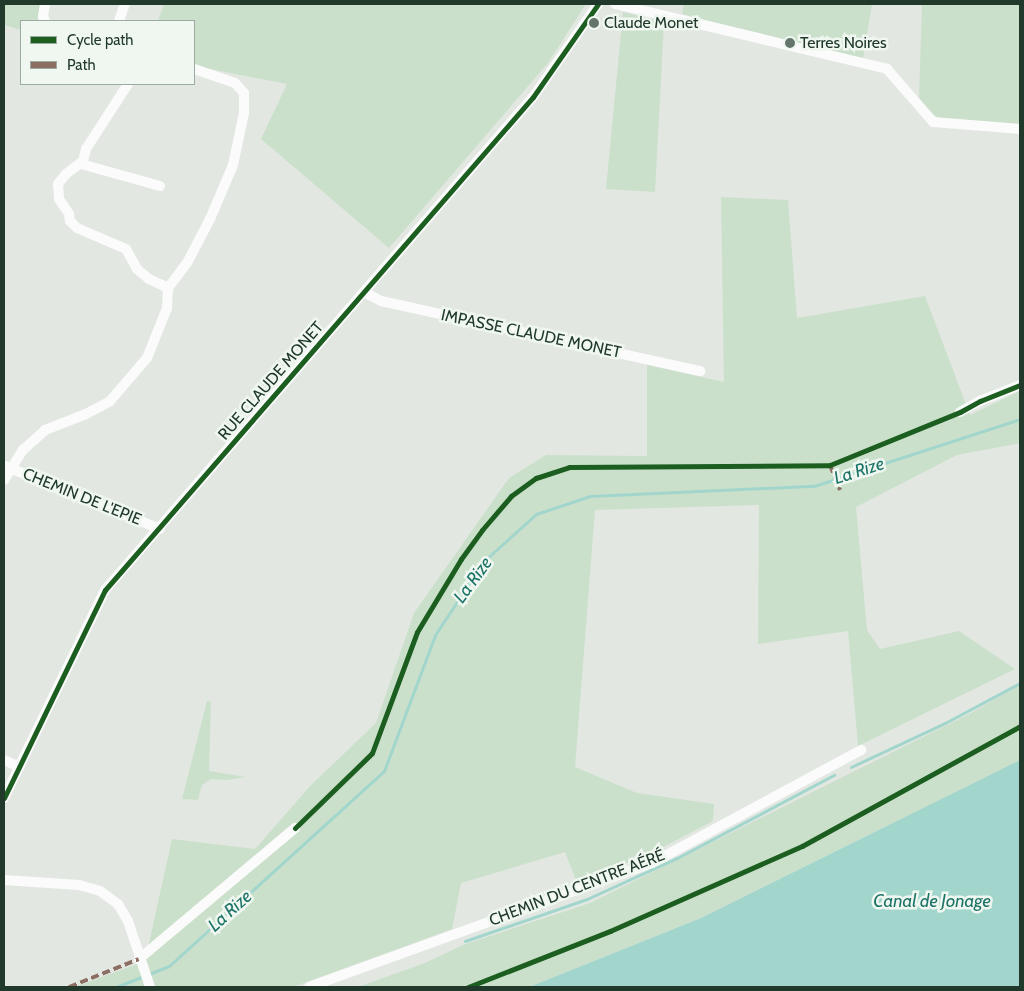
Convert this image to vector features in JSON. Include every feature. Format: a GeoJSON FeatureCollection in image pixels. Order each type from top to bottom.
{"type":"FeatureCollection","features":[{"type":"Feature","properties":{"kind":"street"},"geometry":{"type":"LineString","coordinates":[[45,4],[43,16],[45,20]]}},
{"type":"Feature","properties":{"kind":"street"},"geometry":{"type":"LineString","coordinates":[[120,20],[125,4]]}},
{"type":"Feature","properties":{"kind":"street","name":"RUE CLAUDE MONET"},"geometry":{"type":"LineString","coordinates":[[4,798],[105,590],[160,529],[533,97],[598,4]]}},
{"type":"Feature","properties":{"kind":"street"},"geometry":{"type":"LineString","coordinates":[[615,4],[887,69],[934,122],[1020,129]]}},
{"type":"Feature","properties":{"kind":"street"},"geometry":{"type":"LineString","coordinates":[[4,480],[7,467],[22,450],[45,430],[86,414],[110,401],[147,358],[167,308],[168,288],[187,263],[210,219],[233,165],[237,136],[244,113],[244,93],[235,83],[195,70]]}},
{"type":"Feature","properties":{"kind":"street"},"geometry":{"type":"LineString","coordinates":[[127,85],[86,150],[81,164],[66,174],[58,184],[59,199],[69,214],[70,221],[77,228],[126,249],[137,269],[149,279],[168,288]]}},
{"type":"Feature","properties":{"kind":"street"},"geometry":{"type":"LineString","coordinates":[[81,164],[160,186]]}},
{"type":"Feature","properties":{"kind":"street","name":"IMPASSE CLAUDE MONET"},"geometry":{"type":"LineString","coordinates":[[364,292],[381,301],[700,371]]}},
{"type":"Feature","properties":{"kind":"street"},"geometry":{"type":"LineString","coordinates":[[960,412],[980,401],[1020,385]]}},
{"type":"Feature","properties":{"kind":"street","name":"CHEMIN DE L'EPIE"},"geometry":{"type":"LineString","coordinates":[[7,467],[160,529]]}},
{"type":"Feature","properties":{"kind":"street","name":"CHEMIN DU CENTRE AÉRÉ"},"geometry":{"type":"LineString","coordinates":[[309,987],[652,863],[861,750]]}},
{"type":"Feature","properties":{"kind":"street"},"geometry":{"type":"LineString","coordinates":[[4,760],[20,767]]}},
{"type":"Feature","properties":{"kind":"street"},"geometry":{"type":"LineString","coordinates":[[140,962],[295,828]]}},
{"type":"Feature","properties":{"kind":"street"},"geometry":{"type":"LineString","coordinates":[[4,880],[79,885],[100,891],[118,904],[128,921],[140,962],[150,987]]}},
{"type":"Feature","properties":{"kind":"green space"},"geometry":{"type":"Polygon","coordinates":[[[4,4],[42,4],[37,20],[20,20],[20,30],[4,25],[4,4]]]}},
{"type":"Feature","properties":{"kind":"green space"},"geometry":{"type":"Polygon","coordinates":[[[164,4],[586,4],[548,63],[389,248],[261,139],[287,84],[195,66],[195,20],[158,20],[164,4]]]}},
{"type":"Feature","properties":{"kind":"green space"},"geometry":{"type":"Polygon","coordinates":[[[684,4],[872,4],[863,59],[682,14],[684,4]]]}},
{"type":"Feature","properties":{"kind":"green space"},"geometry":{"type":"Polygon","coordinates":[[[922,4],[1020,5],[1020,128],[944,121],[929,112],[919,98],[922,4]]]}},
{"type":"Feature","properties":{"kind":"green space"},"geometry":{"type":"Polygon","coordinates":[[[623,12],[664,22],[655,192],[606,189],[623,12]]]}},
{"type":"Feature","properties":{"kind":"green space"},"geometry":{"type":"Polygon","coordinates":[[[721,197],[788,200],[797,318],[925,296],[970,415],[1020,391],[1020,443],[957,455],[856,507],[867,630],[880,649],[959,631],[1015,669],[858,746],[848,631],[758,644],[759,505],[595,510],[575,767],[637,793],[714,804],[713,821],[654,852],[577,883],[565,852],[461,883],[452,929],[293,987],[75,987],[145,961],[172,839],[255,849],[310,786],[376,723],[414,613],[509,478],[546,455],[647,456],[647,365],[724,382],[721,197]]]}},
{"type":"Feature","properties":{"kind":"green space"},"geometry":{"type":"Polygon","coordinates":[[[1020,685],[1020,760],[701,918],[529,987],[358,987],[425,963],[463,945],[590,903],[969,714],[1020,685]]]}},
{"type":"Feature","properties":{"kind":"green space"},"geometry":{"type":"Polygon","coordinates":[[[207,701],[211,702],[209,771],[246,777],[227,780],[211,779],[202,785],[198,800],[182,799],[207,701]]]}},
{"type":"Feature","properties":{"kind":"water","name":"Canal de Jonage"},"geometry":{"type":"Polygon","coordinates":[[[1020,760],[1020,987],[529,987],[701,918],[1020,760]]]}},
{"type":"Feature","properties":{"kind":"waterway","name":"La Rize"},"geometry":{"type":"LineString","coordinates":[[116,987],[169,966],[384,771],[435,635],[484,561],[536,514],[590,496],[814,486],[1020,419]]}},
{"type":"Feature","properties":{"kind":"waterway"},"geometry":{"type":"LineString","coordinates":[[851,767],[945,723],[1020,683]]}},
{"type":"Feature","properties":{"kind":"waterway"},"geometry":{"type":"LineString","coordinates":[[465,941],[587,899],[677,858],[834,775]]}},
{"type":"Feature","properties":{"kind":"marked path"},"geometry":{"type":"LineString","coordinates":[[830,465],[840,490]]}},
{"type":"Feature","properties":{"kind":"marked path"},"geometry":{"type":"LineString","coordinates":[[69,987],[139,959]]}},
{"type":"Feature","properties":{"kind":"cycle path"},"geometry":{"type":"LineString","coordinates":[[4,798],[105,590],[533,97],[598,4]]}},
{"type":"Feature","properties":{"kind":"cycle path"},"geometry":{"type":"LineString","coordinates":[[295,828],[372,753],[417,632],[461,559],[482,530],[511,496],[536,478],[569,467],[830,465],[960,412],[980,401],[1020,385]]}},
{"type":"Feature","properties":{"kind":"cycle path"},"geometry":{"type":"LineString","coordinates":[[468,987],[610,931],[802,846],[1020,726]]}},
{"type":"Feature","properties":{"kind":"place","name":"Claude Monet"},"geometry":{"type":"Point","coordinates":[594,23]}},
{"type":"Feature","properties":{"kind":"place","name":"Terres Noires"},"geometry":{"type":"Point","coordinates":[790,43]}}]}
